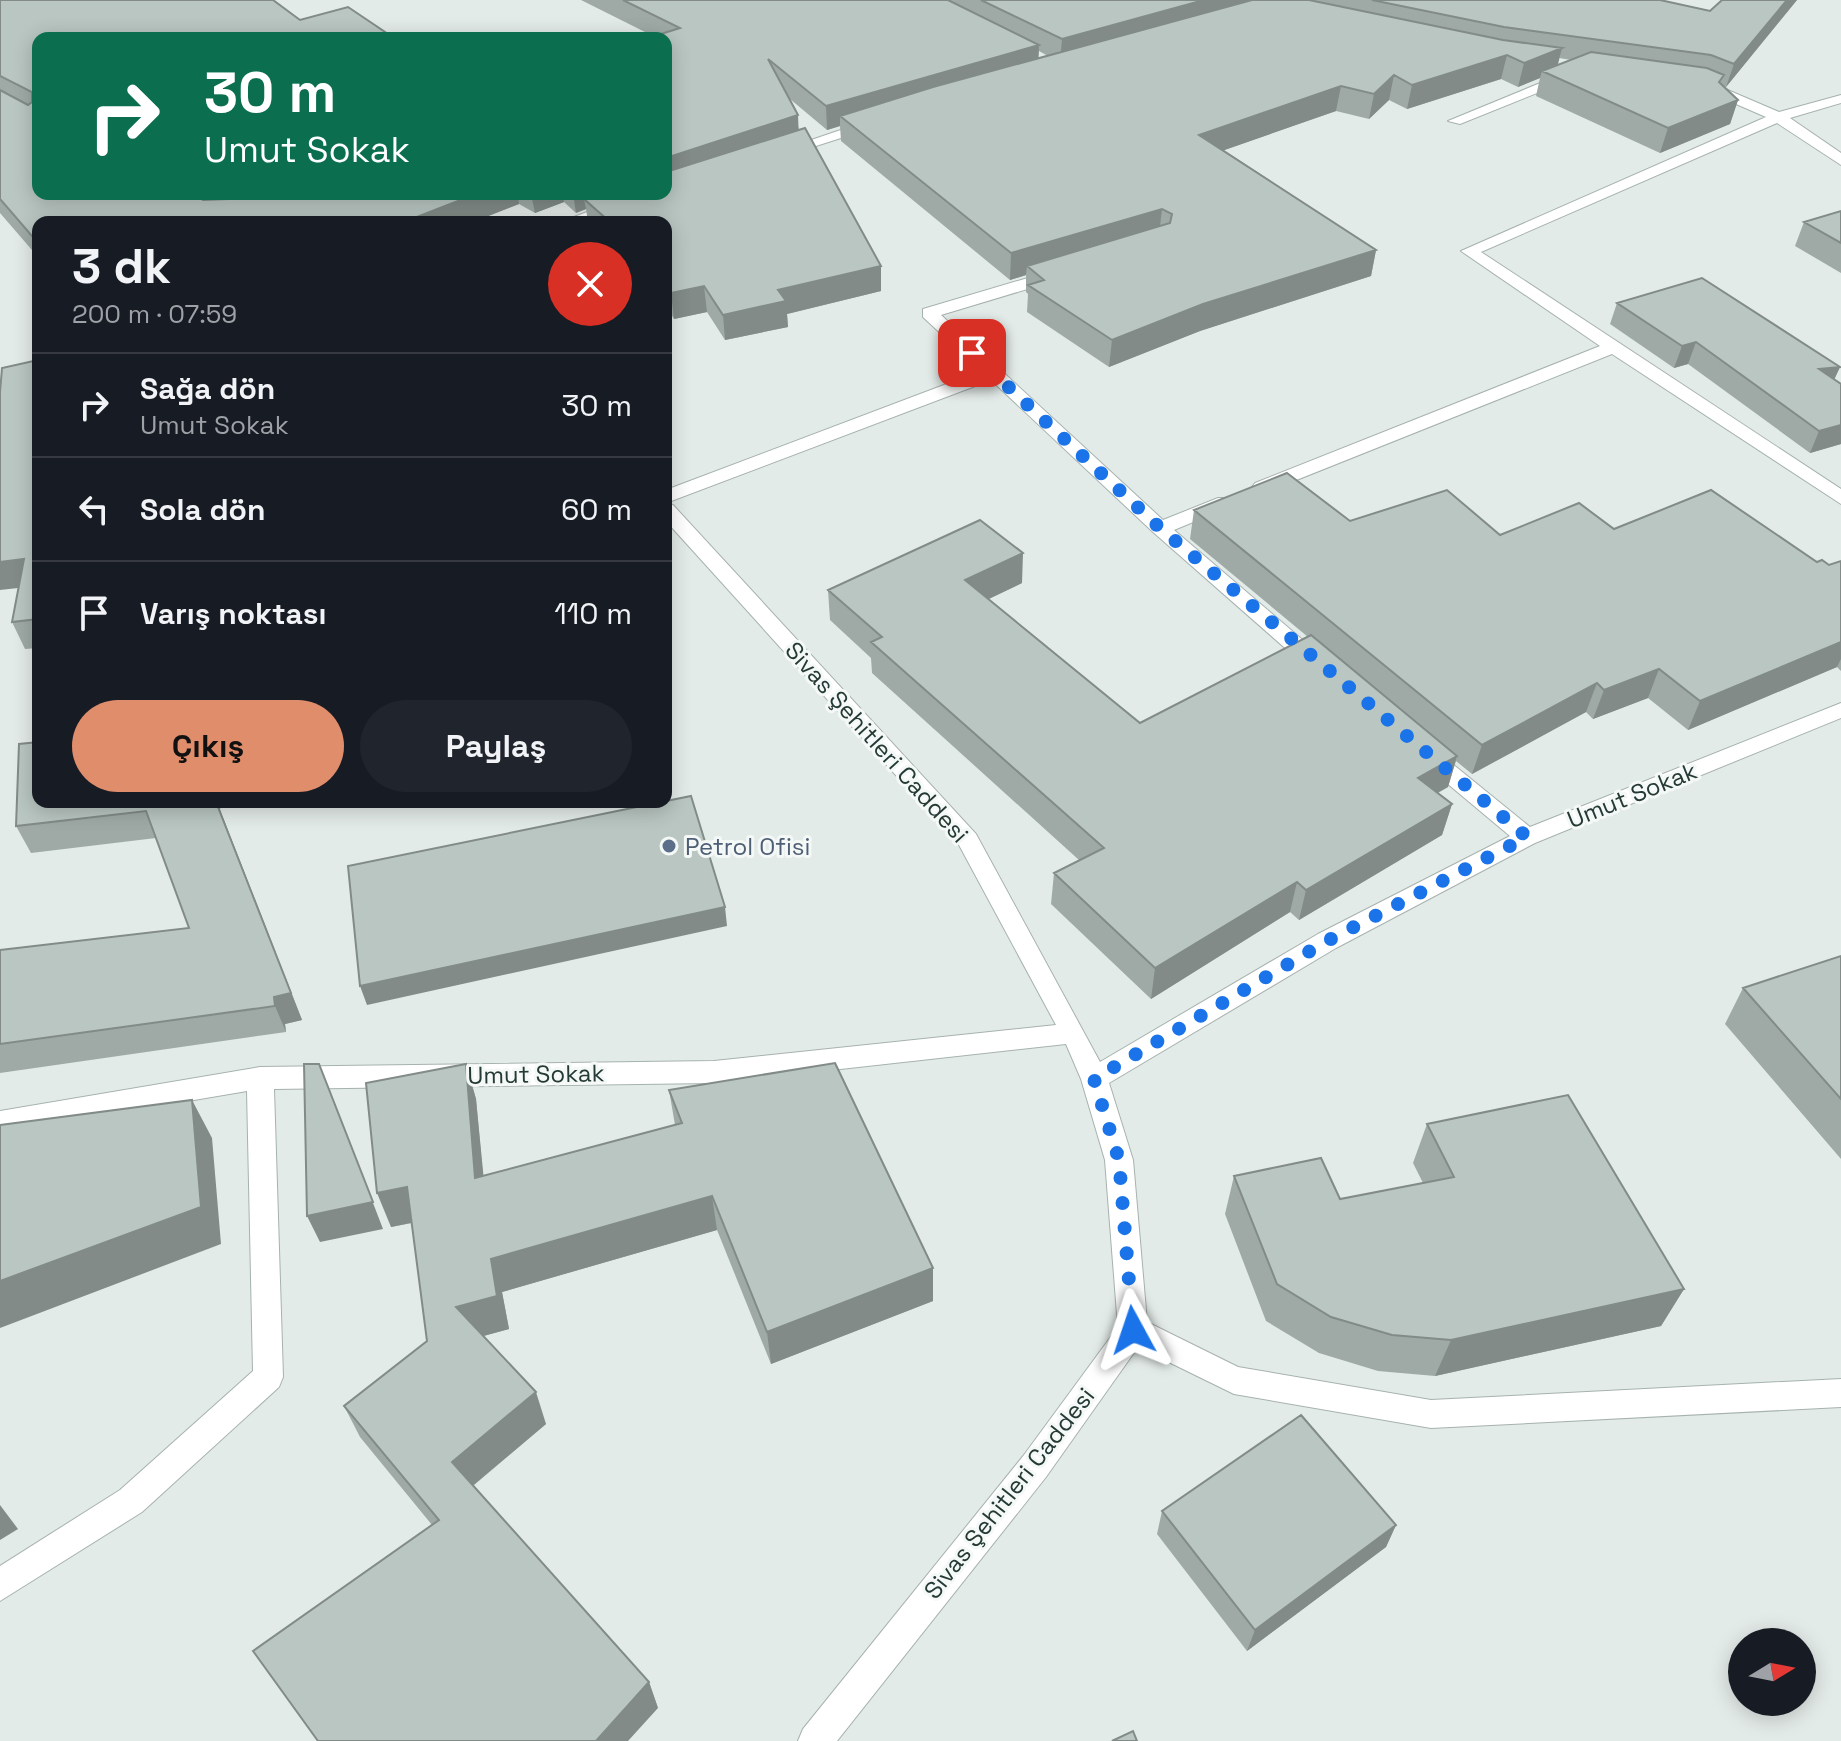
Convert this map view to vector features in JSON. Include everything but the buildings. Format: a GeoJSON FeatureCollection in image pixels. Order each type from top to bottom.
{"type":"FeatureCollection","features":[{"type":"Feature","properties":{"kind":"street"},"geometry":{"type":"LineString","coordinates":[[1455,121],[1580,70],[1553,66]]}},
{"type":"Feature","properties":{"kind":"street"},"geometry":{"type":"LineString","coordinates":[[1703,85],[1778,117],[1841,160]]}},
{"type":"Feature","properties":{"kind":"street"},"geometry":{"type":"LineString","coordinates":[[1841,99],[1778,117],[1469,251],[1841,498]]}},
{"type":"Feature","properties":{"kind":"street"},"geometry":{"type":"LineString","coordinates":[[767,156],[883,120]]}},
{"type":"Feature","properties":{"kind":"street"},"geometry":{"type":"LineString","coordinates":[[586,216],[632,200]]}},
{"type":"Feature","properties":{"kind":"street"},"geometry":{"type":"LineString","coordinates":[[1073,269],[929,313],[1160,528],[1334,678]]}},
{"type":"Feature","properties":{"kind":"street"},"geometry":{"type":"LineString","coordinates":[[1160,528],[1611,348]]}},
{"type":"Feature","properties":{"kind":"street"},"geometry":{"type":"LineString","coordinates":[[672,495],[993,373]]}},
{"type":"Feature","properties":{"kind":"street","name":"Sivas Şehitleri Caddesi"},"geometry":{"type":"LineString","coordinates":[[672,516],[968,840],[1074,1033],[1094,1079],[1119,1160],[1133,1330],[1035,1466],[815,1741]]}},
{"type":"Feature","properties":{"kind":"street","name":"Umut Sokak"},"geometry":{"type":"LineString","coordinates":[[1094,1079],[1327,941],[1527,837],[1841,710]]}},
{"type":"Feature","properties":{"kind":"street"},"geometry":{"type":"LineString","coordinates":[[1406,738],[1527,837]]}},
{"type":"Feature","properties":{"kind":"street","name":"Umut Sokak"},"geometry":{"type":"LineString","coordinates":[[0,1122],[260,1078],[714,1072],[1074,1033]]}},
{"type":"Feature","properties":{"kind":"street"},"geometry":{"type":"LineString","coordinates":[[0,1585],[131,1501],[268,1377],[260,1078]]}},
{"type":"Feature","properties":{"kind":"street"},"geometry":{"type":"LineString","coordinates":[[1133,1330],[1234,1380],[1431,1414],[1841,1393]]}},
{"type":"Feature","properties":{"kind":"place","name":"Petrol Ofisi"},"geometry":{"type":"Point","coordinates":[669,846]}},
{"type":"Feature","properties":{"kind":"route"},"geometry":{"type":"LineString","coordinates":[[972,353],[1160,528],[1322,668],[1527,837],[1327,941],[1094,1079],[1119,1160],[1133,1330]]}}]}
